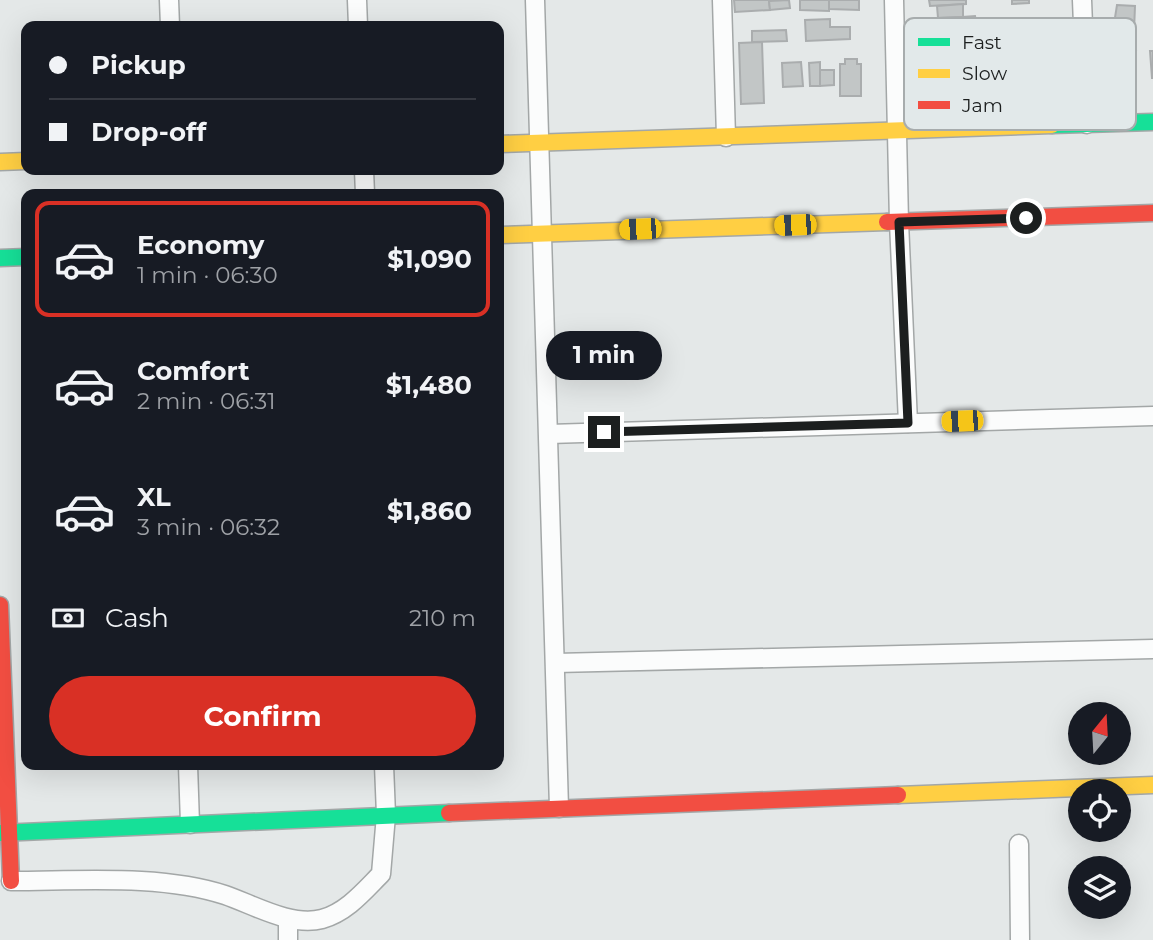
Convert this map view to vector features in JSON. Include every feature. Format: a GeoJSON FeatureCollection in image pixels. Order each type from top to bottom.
{"type":"FeatureCollection","features":[{"type":"Feature","properties":{"kind":"main road"},"geometry":{"type":"LineString","coordinates":[[504,144],[925,130]]}},
{"type":"Feature","properties":{"kind":"main road"},"geometry":{"type":"LineString","coordinates":[[0,162],[21,161]]}},
{"type":"Feature","properties":{"kind":"main road"},"geometry":{"type":"LineString","coordinates":[[504,235],[1153,213]]}},
{"type":"Feature","properties":{"kind":"main road"},"geometry":{"type":"LineString","coordinates":[[0,258],[21,257]]}},
{"type":"Feature","properties":{"kind":"main road"},"geometry":{"type":"LineString","coordinates":[[0,605],[5,833],[11,881]]}},
{"type":"Feature","properties":{"kind":"main road"},"geometry":{"type":"LineString","coordinates":[[5,833],[1153,785]]}},
{"type":"Feature","properties":{"kind":"street"},"geometry":{"type":"LineString","coordinates":[[169,0],[170,21]]}},
{"type":"Feature","properties":{"kind":"street"},"geometry":{"type":"LineString","coordinates":[[357,0],[358,21]]}},
{"type":"Feature","properties":{"kind":"street"},"geometry":{"type":"LineString","coordinates":[[535,0],[559,808]]}},
{"type":"Feature","properties":{"kind":"street"},"geometry":{"type":"LineString","coordinates":[[722,0],[726,137]]}},
{"type":"Feature","properties":{"kind":"street"},"geometry":{"type":"LineString","coordinates":[[894,0],[899,222],[908,423]]}},
{"type":"Feature","properties":{"kind":"street"},"geometry":{"type":"LineString","coordinates":[[1082,0],[1083,18]]}},
{"type":"Feature","properties":{"kind":"street"},"geometry":{"type":"LineString","coordinates":[[549,434],[1153,416]]}},
{"type":"Feature","properties":{"kind":"street"},"geometry":{"type":"LineString","coordinates":[[556,663],[1153,649]]}},
{"type":"Feature","properties":{"kind":"street"},"geometry":{"type":"LineString","coordinates":[[188,770],[190,824]]}},
{"type":"Feature","properties":{"kind":"street"},"geometry":{"type":"LineString","coordinates":[[11,881],[169,883],[223,894],[288,919],[322,919],[350,905],[382,874],[386,815],[384,770]]}},
{"type":"Feature","properties":{"kind":"street"},"geometry":{"type":"LineString","coordinates":[[1019,844],[1020,940]]}},
{"type":"Feature","properties":{"kind":"street"},"geometry":{"type":"LineString","coordinates":[[288,919],[288,940]]}},
{"type":"Feature","properties":{"kind":"building"},"geometry":{"type":"Polygon","coordinates":[[[734,0],[769,0],[770,10],[735,12],[734,0]]]}},
{"type":"Feature","properties":{"kind":"building"},"geometry":{"type":"Polygon","coordinates":[[[789,0],[790,8],[770,10],[769,1],[789,0]]]}},
{"type":"Feature","properties":{"kind":"building"},"geometry":{"type":"Polygon","coordinates":[[[800,0],[829,0],[829,11],[800,10],[800,0]]]}},
{"type":"Feature","properties":{"kind":"building"},"geometry":{"type":"Polygon","coordinates":[[[829,0],[859,0],[859,10],[829,9],[829,0]]]}},
{"type":"Feature","properties":{"kind":"building"},"geometry":{"type":"Polygon","coordinates":[[[929,0],[966,0],[966,4],[930,6],[929,0]]]}},
{"type":"Feature","properties":{"kind":"building"},"geometry":{"type":"Polygon","coordinates":[[[1012,0],[1029,0],[1029,3],[1012,4],[1012,0]]]}},
{"type":"Feature","properties":{"kind":"building"},"geometry":{"type":"Polygon","coordinates":[[[963,4],[963,17],[938,18],[937,6],[963,4]]]}},
{"type":"Feature","properties":{"kind":"building"},"geometry":{"type":"Polygon","coordinates":[[[1117,5],[1135,6],[1135,18],[1115,18],[1117,5]]]}},
{"type":"Feature","properties":{"kind":"building"},"geometry":{"type":"Polygon","coordinates":[[[830,19],[830,27],[850,27],[850,39],[806,41],[805,20],[830,19]]]}},
{"type":"Feature","properties":{"kind":"building"},"geometry":{"type":"Polygon","coordinates":[[[786,30],[787,41],[752,42],[752,31],[786,30]]]}},
{"type":"Feature","properties":{"kind":"building"},"geometry":{"type":"Polygon","coordinates":[[[762,42],[764,103],[741,104],[739,43],[762,42]]]}},
{"type":"Feature","properties":{"kind":"building"},"geometry":{"type":"Polygon","coordinates":[[[1150,51],[1153,51],[1153,78],[1152,78],[1150,51]]]}},
{"type":"Feature","properties":{"kind":"building"},"geometry":{"type":"Polygon","coordinates":[[[845,59],[857,59],[857,64],[861,64],[861,96],[840,96],[840,64],[845,64],[845,59]]]}},
{"type":"Feature","properties":{"kind":"building"},"geometry":{"type":"Polygon","coordinates":[[[801,62],[803,86],[783,87],[782,63],[801,62]]]}},
{"type":"Feature","properties":{"kind":"building"},"geometry":{"type":"Polygon","coordinates":[[[820,62],[820,86],[810,86],[809,63],[820,62]]]}},
{"type":"Feature","properties":{"kind":"building"},"geometry":{"type":"Polygon","coordinates":[[[820,70],[834,70],[834,85],[820,86],[820,70]]]}},
{"type":"Feature","properties":{"kind":"traffic: fast"},"geometry":{"type":"LineString","coordinates":[[1136,123],[1153,122]]}},
{"type":"Feature","properties":{"kind":"traffic: fast"},"geometry":{"type":"LineString","coordinates":[[0,258],[21,257]]}},
{"type":"Feature","properties":{"kind":"traffic: fast"},"geometry":{"type":"LineString","coordinates":[[0,833],[449,813]]}},
{"type":"Feature","properties":{"kind":"traffic: slow"},"geometry":{"type":"LineString","coordinates":[[504,144],[906,130]]}},
{"type":"Feature","properties":{"kind":"traffic: slow"},"geometry":{"type":"LineString","coordinates":[[0,162],[21,161]]}},
{"type":"Feature","properties":{"kind":"traffic: slow"},"geometry":{"type":"LineString","coordinates":[[504,235],[887,222]]}},
{"type":"Feature","properties":{"kind":"traffic: slow"},"geometry":{"type":"LineString","coordinates":[[898,795],[1153,785]]}},
{"type":"Feature","properties":{"kind":"traffic: jam"},"geometry":{"type":"LineString","coordinates":[[887,222],[1153,213]]}},
{"type":"Feature","properties":{"kind":"traffic: jam"},"geometry":{"type":"LineString","coordinates":[[0,605],[11,881]]}},
{"type":"Feature","properties":{"kind":"traffic: jam"},"geometry":{"type":"LineString","coordinates":[[449,813],[898,795]]}},
{"type":"Feature","properties":{"kind":"route"},"geometry":{"type":"LineString","coordinates":[[604,432],[908,423],[899,222],[1026,218]]}}]}
